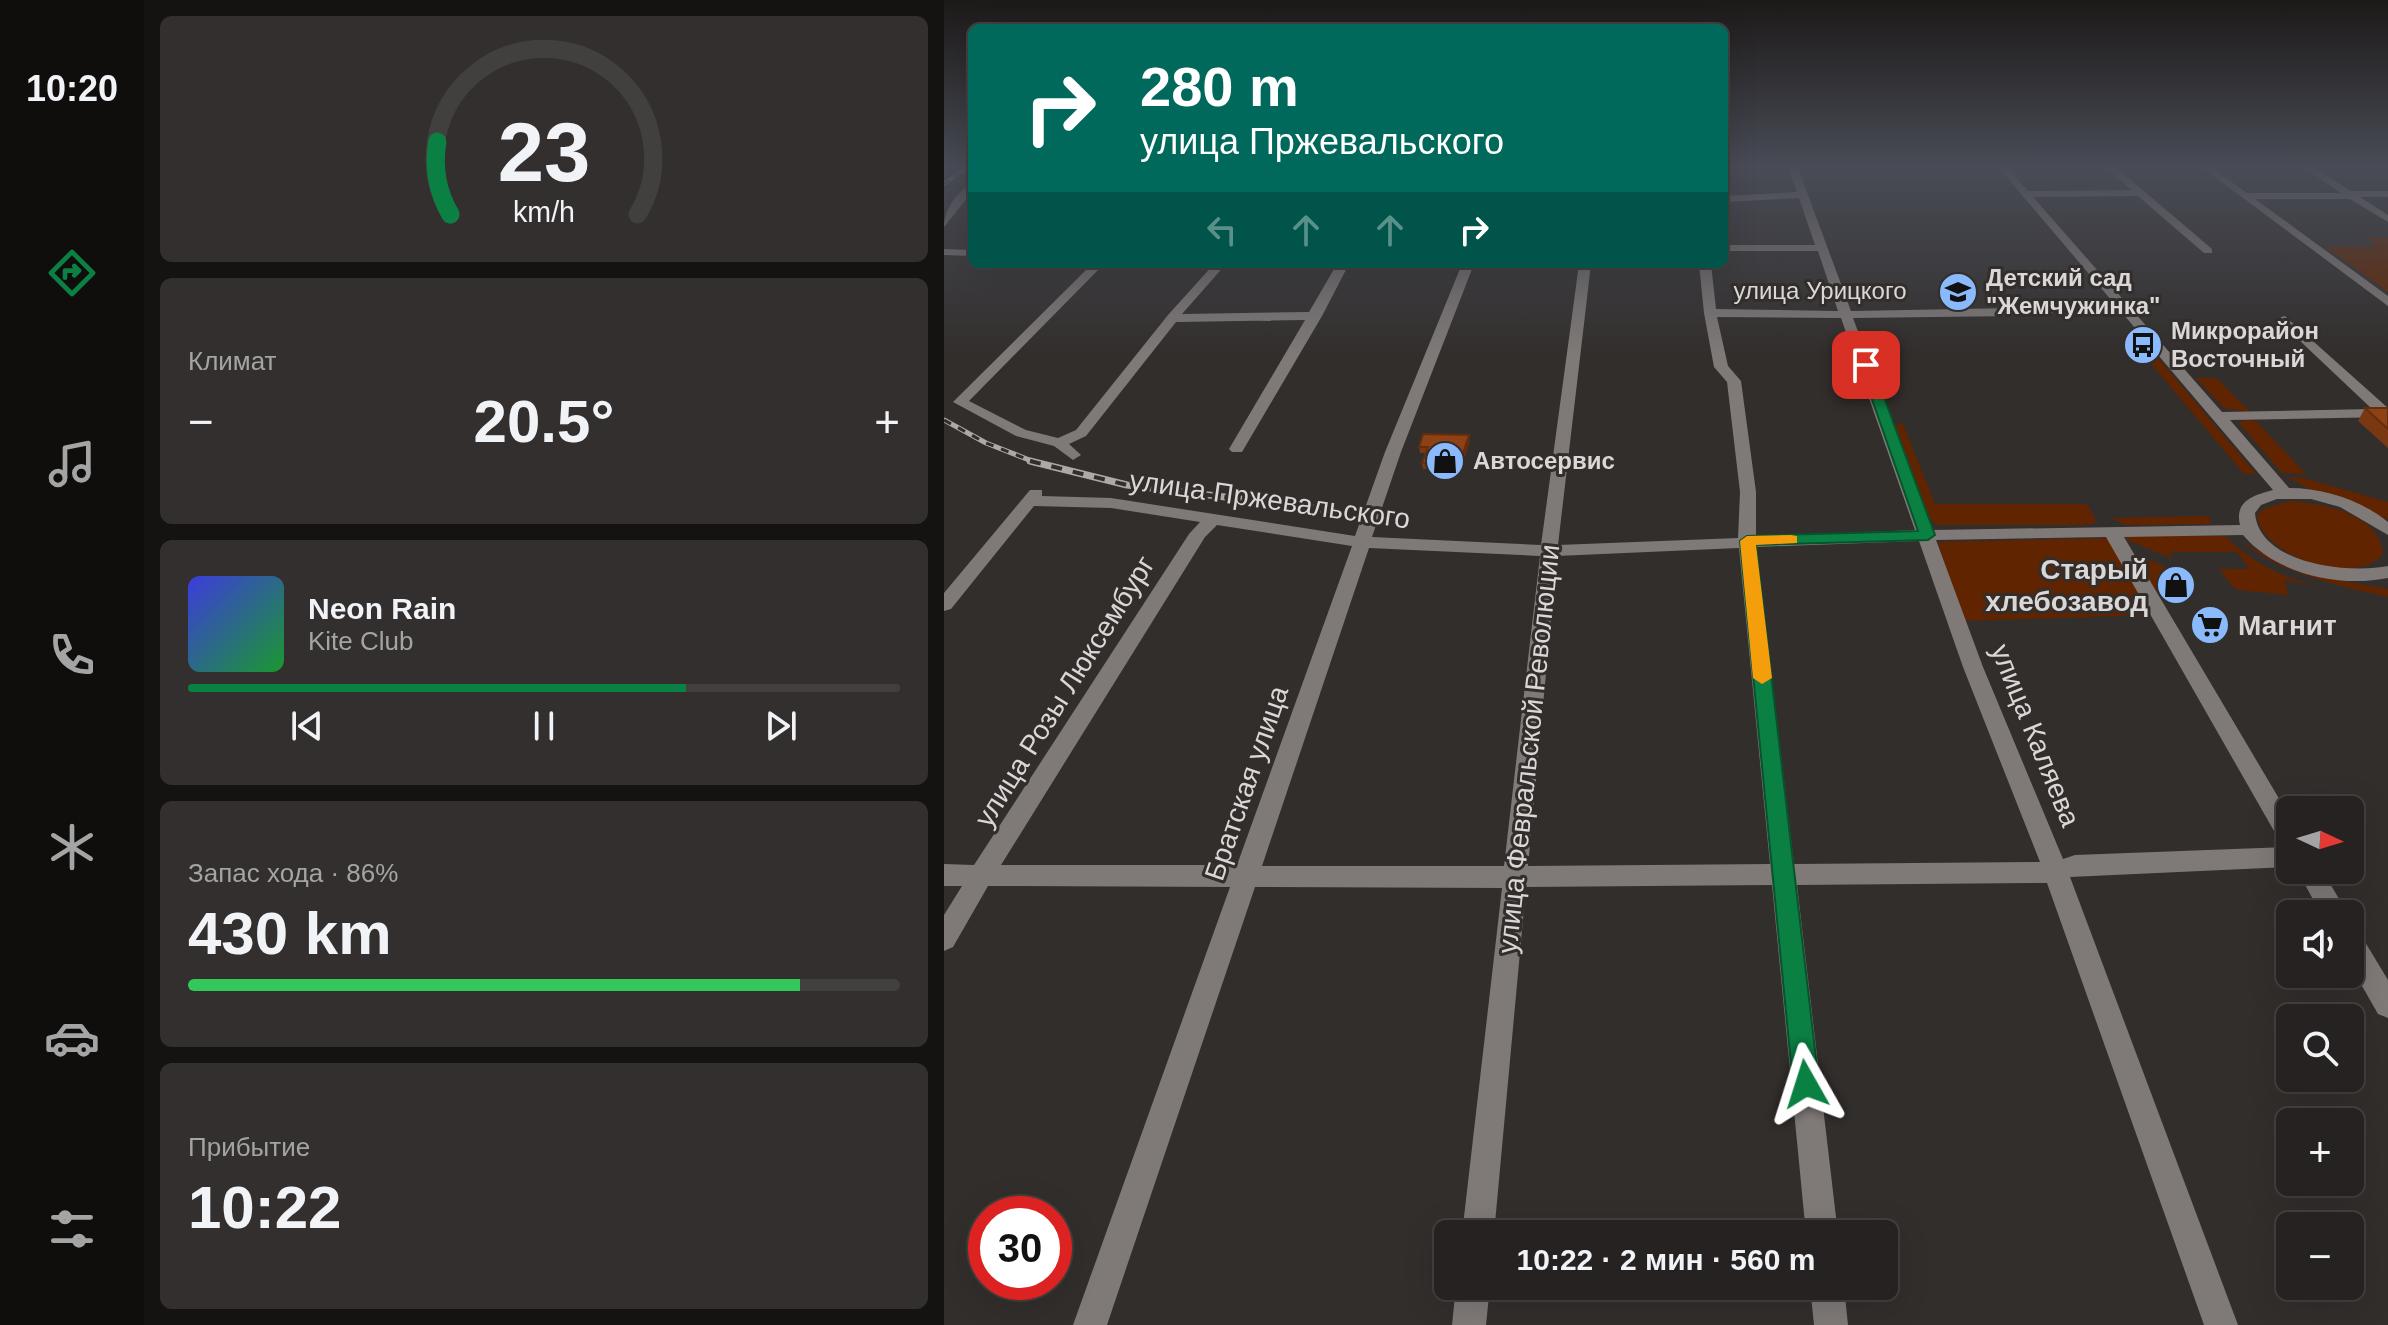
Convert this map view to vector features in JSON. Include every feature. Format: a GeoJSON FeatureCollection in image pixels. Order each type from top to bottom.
{"type":"FeatureCollection","features":[{"type":"Feature","properties":{"kind":"street","name":"улица Каляева"},"geometry":{"type":"LineString","coordinates":[[1816,230],[1973,667],[2056,872],[2221,1325]]}},
{"type":"Feature","properties":{"kind":"street"},"geometry":{"type":"LineString","coordinates":[[2056,230],[2286,494]]}},
{"type":"Feature","properties":{"kind":"street"},"geometry":{"type":"LineString","coordinates":[[2184,230],[2208,251]]}},
{"type":"Feature","properties":{"kind":"street"},"geometry":{"type":"LineString","coordinates":[[2292,230],[2388,302]]}},
{"type":"Feature","properties":{"kind":"street"},"geometry":{"type":"LineString","coordinates":[[1728,248],[1823,248]]}},
{"type":"Feature","properties":{"kind":"street"},"geometry":{"type":"LineString","coordinates":[[944,252],[968,253]]}},
{"type":"Feature","properties":{"kind":"street"},"geometry":{"type":"LineString","coordinates":[[1073,455],[1059,443],[1021,433],[960,402],[1094,268]]}},
{"type":"Feature","properties":{"kind":"street"},"geometry":{"type":"LineString","coordinates":[[1059,443],[1081,433],[1172,318],[1216,268]]}},
{"type":"Feature","properties":{"kind":"street"},"geometry":{"type":"LineString","coordinates":[[1237,449],[1341,268]]}},
{"type":"Feature","properties":{"kind":"street","name":"Братская улица"},"geometry":{"type":"LineString","coordinates":[[1090,1325],[1393,452],[1466,268]]}},
{"type":"Feature","properties":{"kind":"street","name":"улица Февральской Революции"},"geometry":{"type":"LineString","coordinates":[[1479,1220],[1549,551],[1584,268]]}},
{"type":"Feature","properties":{"kind":"street"},"geometry":{"type":"LineString","coordinates":[[1705,268],[1710,313],[1721,367],[1734,381],[1748,492],[1747,541],[1821,1220]]}},
{"type":"Feature","properties":{"kind":"street","name":"улица Урицкого"},"geometry":{"type":"LineString","coordinates":[[1710,313],[1848,315],[2014,312],[2120,304]]}},
{"type":"Feature","properties":{"kind":"street"},"geometry":{"type":"LineString","coordinates":[[1172,318],[1316,316]]}},
{"type":"Feature","properties":{"kind":"street"},"geometry":{"type":"LineString","coordinates":[[2285,320],[2386,413]]}},
{"type":"Feature","properties":{"kind":"street"},"geometry":{"type":"LineString","coordinates":[[2221,420],[2386,413]]}},
{"type":"Feature","properties":{"kind":"street"},"geometry":{"type":"LineString","coordinates":[[2387,528],[2365,513],[2329,499],[2286,494],[2264,497],[2251,504],[2246,514],[2250,530],[2276,554],[2311,570],[2351,577],[2387,574]]}},
{"type":"Feature","properties":{"kind":"street","name":"улица Пржевальского"},"geometry":{"type":"LineString","coordinates":[[944,605],[1034,495],[1111,503],[1362,542],[1549,551],[1928,535],[2250,530]]}},
{"type":"Feature","properties":{"kind":"street","name":"улица Розы Люксембург"},"geometry":{"type":"LineString","coordinates":[[944,939],[981,875],[1198,534],[1213,519]]}},
{"type":"Feature","properties":{"kind":"street"},"geometry":{"type":"LineString","coordinates":[[2112,532],[2276,814]]}},
{"type":"Feature","properties":{"kind":"street"},"geometry":{"type":"LineString","coordinates":[[944,875],[1514,877],[2056,872],[2075,865],[2276,858]]}},
{"type":"Feature","properties":{"kind":"street"},"geometry":{"type":"LineString","coordinates":[[2364,964],[2388,1005]]}},
{"type":"Feature","properties":{"kind":"street"},"geometry":{"type":"LineString","coordinates":[[1469,1325],[1472,1300]]}},
{"type":"Feature","properties":{"kind":"street"},"geometry":{"type":"LineString","coordinates":[[1828,1300],[1831,1325]]}},
{"type":"Feature","properties":{"kind":"shaded area"},"geometry":{"type":"Polygon","coordinates":[[[2366,237],[2388,238],[2388,292],[2326,247],[2376,247],[2366,237]]]}},
{"type":"Feature","properties":{"kind":"shaded area"},"geometry":{"type":"Polygon","coordinates":[[[2142,353],[2158,358],[2256,474],[2244,474],[2142,353]]]}},
{"type":"Feature","properties":{"kind":"shaded area"},"geometry":{"type":"Polygon","coordinates":[[[2196,378],[2217,378],[2250,412],[2224,408],[2196,378]]]}},
{"type":"Feature","properties":{"kind":"shaded area"},"geometry":{"type":"Polygon","coordinates":[[[2256,421],[2306,474],[2282,473],[2239,423],[2256,421]]]}},
{"type":"Feature","properties":{"kind":"shaded area"},"geometry":{"type":"Polygon","coordinates":[[[1903,424],[1935,504],[2087,504],[2097,522],[2085,525],[1936,525],[1927,515],[1894,428],[1903,424]]]}},
{"type":"Feature","properties":{"kind":"shaded area"},"geometry":{"type":"Polygon","coordinates":[[[2288,477],[2304,478],[2388,502],[2388,519],[2311,490],[2288,477]]]}},
{"type":"Feature","properties":{"kind":"shaded area"},"geometry":{"type":"Polygon","coordinates":[[[2290,501],[2333,508],[2361,520],[2380,540],[2383,554],[2370,564],[2353,568],[2333,568],[2293,555],[2276,545],[2264,532],[2257,517],[2263,509],[2290,501]]]}},
{"type":"Feature","properties":{"kind":"shaded area"},"geometry":{"type":"Polygon","coordinates":[[[2209,516],[2211,524],[2125,525],[2112,518],[2209,516]]]}},
{"type":"Feature","properties":{"kind":"shaded area"},"geometry":{"type":"Polygon","coordinates":[[[2128,536],[2225,536],[2247,555],[2272,570],[2328,588],[2285,580],[2288,595],[2238,590],[2219,569],[2249,569],[2237,552],[2169,552],[2173,559],[2125,539],[2128,536]]]}},
{"type":"Feature","properties":{"kind":"shaded area"},"geometry":{"type":"Polygon","coordinates":[[[2110,538],[2155,615],[1957,621],[1938,542],[2110,538]]]}},
{"type":"Feature","properties":{"kind":"shaded area"},"geometry":{"type":"Polygon","coordinates":[[[2238,540],[2270,557],[2331,579],[2388,589],[2388,597],[2328,583],[2291,570],[2238,540]]]}},
{"type":"Feature","properties":{"kind":"shaded area"},"geometry":{"type":"Polygon","coordinates":[[[2140,555],[2169,569],[2182,589],[2152,590],[2135,556],[2140,555]]]}},
{"type":"Feature","properties":{"kind":"building"},"geometry":{"type":"Polygon","coordinates":[[[2365,408],[2388,408],[2388,429],[2365,408]]]}},
{"type":"Feature","properties":{"kind":"building","name":"Автосервис"},"geometry":{"type":"Polygon","coordinates":[[[1423,434],[1469,435],[1460,463],[1422,463],[1428,447],[1419,447],[1423,434]]]}},
{"type":"Feature","properties":{"kind":"railway"},"geometry":{"type":"LineString","coordinates":[[944,420],[986,443],[1035,462]]}},
{"type":"Feature","properties":{"kind":"railway"},"geometry":{"type":"LineString","coordinates":[[1030,461],[1035,462]]}},
{"type":"Feature","properties":{"kind":"railway"},"geometry":{"type":"LineString","coordinates":[[1035,462],[1127,485],[1322,509]]}},
{"type":"Feature","properties":{"kind":"slow traffic"},"geometry":{"type":"LineString","coordinates":[[1762,678],[1747,541],[1791,539]]}},
{"type":"Feature","properties":{"kind":"place","name":"Детский сад \"Жемчужинка\""},"geometry":{"type":"Point","coordinates":[1958,292]}},
{"type":"Feature","properties":{"kind":"place","name":"Микрорайон Восточный"},"geometry":{"type":"Point","coordinates":[2143,345]}},
{"type":"Feature","properties":{"kind":"place","name":"Автосервис"},"geometry":{"type":"Point","coordinates":[1445,461]}},
{"type":"Feature","properties":{"kind":"place","name":"Старый хлебозавод"},"geometry":{"type":"Point","coordinates":[2176,585]}},
{"type":"Feature","properties":{"kind":"place","name":"Магнит"},"geometry":{"type":"Point","coordinates":[2210,625]}},
{"type":"Feature","properties":{"kind":"route"},"geometry":{"type":"LineString","coordinates":[[1806,1084],[1747,541],[1928,535],[1866,365]]}}]}
